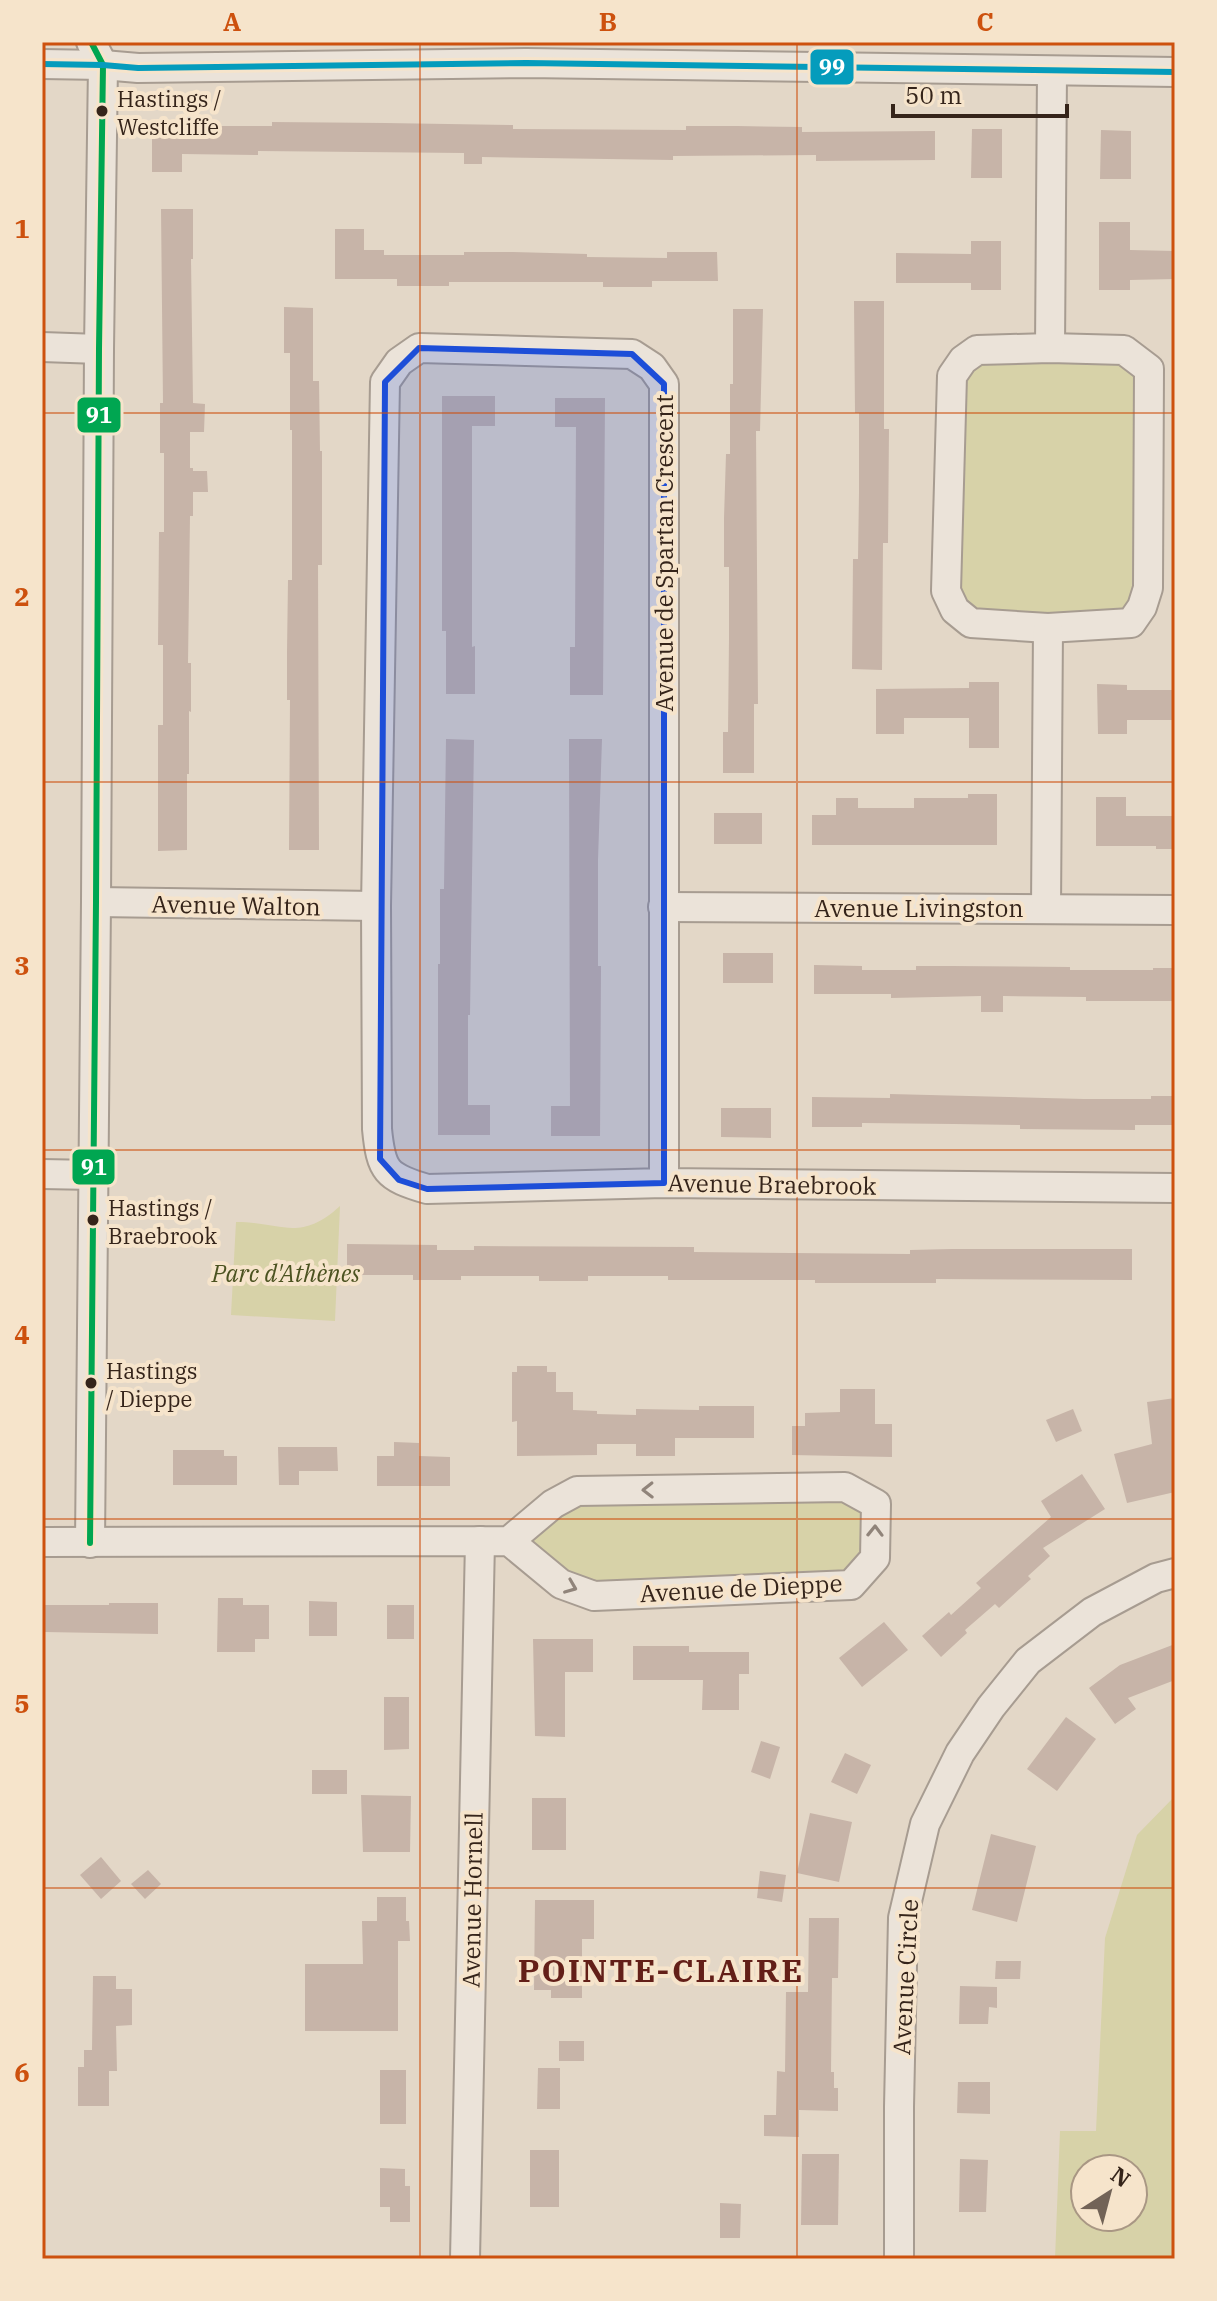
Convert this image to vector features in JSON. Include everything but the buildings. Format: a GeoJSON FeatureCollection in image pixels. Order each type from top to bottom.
{"type":"FeatureCollection","features":[{"type":"Feature","properties":{"kind":"street"},"geometry":{"type":"LineString","coordinates":[[42,64],[97,54],[138,68],[526,63],[1175,72]]}},
{"type":"Feature","properties":{"kind":"street"},"geometry":{"type":"LineString","coordinates":[[90,1543],[99,349],[97,54]]}},
{"type":"Feature","properties":{"kind":"street"},"geometry":{"type":"LineString","coordinates":[[1050,348],[1052,72]]}},
{"type":"Feature","properties":{"kind":"street"},"geometry":{"type":"LineString","coordinates":[[42,347],[99,349]]}},
{"type":"Feature","properties":{"kind":"street","name":"Avenue de Spartan Crescent"},"geometry":{"type":"LineString","coordinates":[[380,1159],[377,1129],[376,906],[385,382],[399,362],[419,348],[632,354],[652,367],[664,384],[664,1183]]}},
{"type":"Feature","properties":{"kind":"street"},"geometry":{"type":"LineString","coordinates":[[1050,348],[1124,350],[1149,369],[1148,588],[1142,607],[1131,623],[1048,628],[971,623],[955,610],[946,591],[952,376],[963,360],[977,350],[1050,348]]}},
{"type":"Feature","properties":{"kind":"street"},"geometry":{"type":"LineString","coordinates":[[1046,908],[1048,628]]}},
{"type":"Feature","properties":{"kind":"street","name":"Avenue Walton"},"geometry":{"type":"LineString","coordinates":[[96,902],[376,906]]}},
{"type":"Feature","properties":{"kind":"street","name":"Avenue Livingston"},"geometry":{"type":"LineString","coordinates":[[663,907],[1175,910]]}},
{"type":"Feature","properties":{"kind":"street","name":"Avenue Braebrook"},"geometry":{"type":"LineString","coordinates":[[380,1159],[399,1180],[427,1189],[664,1183],[1175,1188]]}},
{"type":"Feature","properties":{"kind":"street"},"geometry":{"type":"LineString","coordinates":[[42,1174],[94,1175]]}},
{"type":"Feature","properties":{"kind":"street","name":"Avenue de Dieppe"},"geometry":{"type":"LineString","coordinates":[[845,1487],[876,1504],[875,1558],[851,1585],[594,1596],[561,1584],[509,1541],[553,1504],[577,1491],[845,1487]]}},
{"type":"Feature","properties":{"kind":"street","name":"Avenue Hornell"},"geometry":{"type":"LineString","coordinates":[[465,2259],[480,1541]]}},
{"type":"Feature","properties":{"kind":"street"},"geometry":{"type":"LineString","coordinates":[[42,1542],[509,1541]]}},
{"type":"Feature","properties":{"kind":"street","name":"Avenue Circle"},"geometry":{"type":"LineString","coordinates":[[899,2259],[903,1918],[925,1824],[960,1753],[991,1707],[1028,1661],[1092,1612],[1156,1578],[1175,1573]]}},
{"type":"Feature","properties":{"kind":"highlighted area"},"geometry":{"type":"Polygon","coordinates":[[[419,348],[632,354],[664,384],[664,1183],[427,1189],[399,1180],[380,1159],[385,382],[419,348]]]}},
{"type":"Feature","properties":{"kind":"green space"},"geometry":{"type":"Polygon","coordinates":[[[1050,348],[1149,369],[1148,588],[1131,623],[955,610],[963,360],[1050,348]]]}},
{"type":"Feature","properties":{"kind":"green space","name":"Parc d'Athènes"},"geometry":{"type":"Polygon","coordinates":[[[340,1206],[335,1321],[231,1315],[236,1222],[301,1227],[326,1217],[340,1206]]]}},
{"type":"Feature","properties":{"kind":"green space"},"geometry":{"type":"Polygon","coordinates":[[[845,1487],[876,1504],[851,1585],[594,1596],[509,1541],[553,1504],[845,1487]]]}},
{"type":"Feature","properties":{"kind":"green space"},"geometry":{"type":"Polygon","coordinates":[[[1175,1796],[1175,2259],[1055,2259],[1060,2131],[1096,2131],[1105,1938],[1137,1835],[1175,1796]]]}},
{"type":"Feature","properties":{"kind":"transit line","name":"91"},"geometry":{"type":"LineString","coordinates":[[90,1543],[103,65],[91,42]]}},
{"type":"Feature","properties":{"kind":"transit line","name":"99"},"geometry":{"type":"LineString","coordinates":[[42,64],[138,68],[526,63],[1175,72]]}},
{"type":"Feature","properties":{"kind":"place","name":"Hastings / Westcliffe"},"geometry":{"type":"Point","coordinates":[102,111]}},
{"type":"Feature","properties":{"kind":"place","name":"Hastings / Braebrook"},"geometry":{"type":"Point","coordinates":[93,1220]}},
{"type":"Feature","properties":{"kind":"place","name":"Hastings / Dieppe"},"geometry":{"type":"Point","coordinates":[91,1383]}},
{"type":"Feature","properties":{"kind":"district","name":"POINTE-CLAIRE"},"geometry":{"type":"Point","coordinates":[661,1970]}}]}
